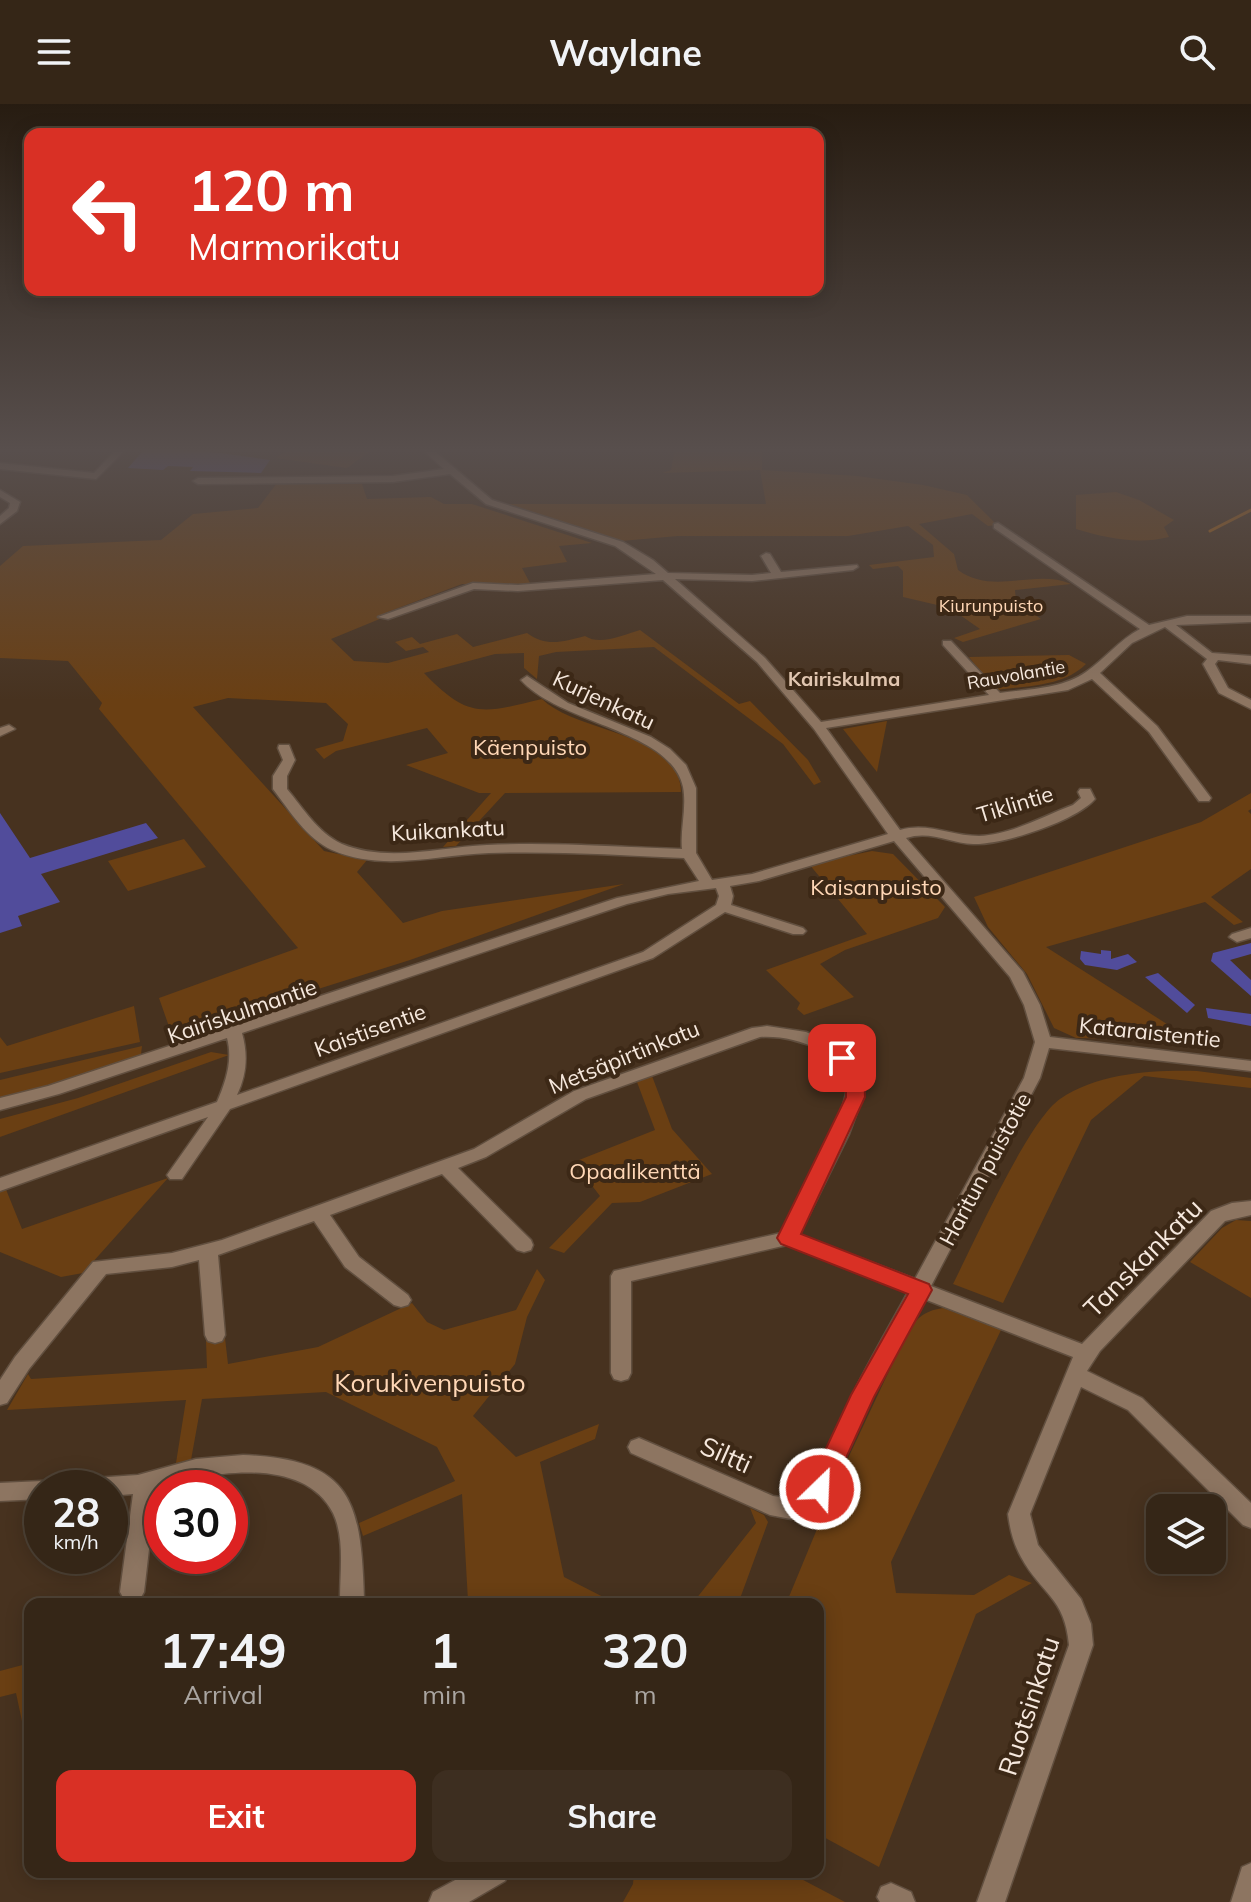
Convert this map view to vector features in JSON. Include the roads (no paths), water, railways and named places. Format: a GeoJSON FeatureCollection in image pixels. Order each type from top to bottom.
{"type":"FeatureCollection","features":[{"type":"Feature","properties":{"kind":"street"},"geometry":{"type":"LineString","coordinates":[[585,533],[619,544],[669,577],[761,660],[818,726],[896,835],[1017,975],[1032,1005],[1043,1042]]}},
{"type":"Feature","properties":{"kind":"street"},"geometry":{"type":"LineString","coordinates":[[1008,533],[1149,630]]}},
{"type":"Feature","properties":{"kind":"street"},"geometry":{"type":"LineString","coordinates":[[766,556],[779,576]]}},
{"type":"Feature","properties":{"kind":"street"},"geometry":{"type":"LineString","coordinates":[[384,617],[473,586],[518,588],[669,577],[779,576],[853,567]]}},
{"type":"Feature","properties":{"kind":"street","name":"Rauvolantie"},"geometry":{"type":"LineString","coordinates":[[818,726],[1058,688],[1095,675],[1125,643],[1149,630],[1204,619],[1251,619]]}},
{"type":"Feature","properties":{"kind":"street"},"geometry":{"type":"LineString","coordinates":[[1168,624],[1214,658],[1251,660]]}},
{"type":"Feature","properties":{"kind":"street"},"geometry":{"type":"LineString","coordinates":[[947,643],[998,698]]}},
{"type":"Feature","properties":{"kind":"street"},"geometry":{"type":"LineString","coordinates":[[1214,658],[1209,664],[1219,685],[1251,705]]}},
{"type":"Feature","properties":{"kind":"street"},"geometry":{"type":"LineString","coordinates":[[1095,675],[1153,729],[1204,798]]}},
{"type":"Feature","properties":{"kind":"street","name":"Kurjenkatu"},"geometry":{"type":"LineString","coordinates":[[527,680],[556,704],[642,736],[681,768],[690,794],[689,854]]}},
{"type":"Feature","properties":{"kind":"street","name":"Kuikankatu"},"geometry":{"type":"LineString","coordinates":[[284,748],[289,760],[280,776],[280,789],[317,833],[336,846],[355,851],[402,856],[484,849],[689,854]]}},
{"type":"Feature","properties":{"kind":"street","name":"Tiklintie"},"geometry":{"type":"LineString","coordinates":[[896,835],[932,830],[963,838],[987,839],[1078,808],[1086,804],[1088,799],[1085,792]]}},
{"type":"Feature","properties":{"kind":"street","name":"Kairiskulmantie"},"geometry":{"type":"LineString","coordinates":[[0,1114],[622,901],[754,878],[896,835]]}},
{"type":"Feature","properties":{"kind":"street"},"geometry":{"type":"LineString","coordinates":[[689,854],[726,896],[723,907],[798,931]]}},
{"type":"Feature","properties":{"kind":"street","name":"Kaistisentie"},"geometry":{"type":"LineString","coordinates":[[0,1185],[648,955],[723,907]]}},
{"type":"Feature","properties":{"kind":"street","name":"Metsäpirtinkatu"},"geometry":{"type":"LineString","coordinates":[[0,1397],[22,1363],[100,1267],[172,1260],[208,1252],[501,1143],[580,1095],[748,1034],[789,1033],[820,1043],[853,1069],[857,1090],[848,1115],[788,1238]]}},
{"type":"Feature","properties":{"kind":"street"},"geometry":{"type":"LineString","coordinates":[[176,1175],[225,1105],[237,1061],[235,1034]]}},
{"type":"Feature","properties":{"kind":"street","name":"Kairiskulmantie"},"geometry":{"type":"LineString","coordinates":[[0,1104],[235,1034]]}},
{"type":"Feature","properties":{"kind":"street","name":"Kataraistentie"},"geometry":{"type":"LineString","coordinates":[[1043,1042],[1251,1066]]}},
{"type":"Feature","properties":{"kind":"street","name":"Haritun puistotie"},"geometry":{"type":"LineString","coordinates":[[791,1509],[810,1502],[820,1489],[863,1395],[1020,1102],[1043,1042]]}},
{"type":"Feature","properties":{"kind":"street"},"geometry":{"type":"LineString","coordinates":[[444,1165],[524,1245]]}},
{"type":"Feature","properties":{"kind":"street","name":"Tanskankatu"},"geometry":{"type":"LineString","coordinates":[[1081,1363],[1218,1216],[1232,1210],[1251,1208]]}},
{"type":"Feature","properties":{"kind":"street"},"geometry":{"type":"LineString","coordinates":[[318,1212],[352,1262],[401,1300]]}},
{"type":"Feature","properties":{"kind":"street"},"geometry":{"type":"LineString","coordinates":[[621,1373],[621,1276],[788,1238],[921,1290],[1081,1363],[1135,1404],[1251,1518]]}},
{"type":"Feature","properties":{"kind":"street"},"geometry":{"type":"LineString","coordinates":[[208,1252],[215,1335]]}},
{"type":"Feature","properties":{"kind":"street","name":"Ruotsinkatu"},"geometry":{"type":"LineString","coordinates":[[991,1902],[1081,1645],[1082,1624],[1069,1598],[1027,1551],[1020,1534],[1019,1514],[1081,1363]]}},
{"type":"Feature","properties":{"kind":"street","name":"Siltti"},"geometry":{"type":"LineString","coordinates":[[639,1447],[770,1505],[791,1509]]}},
{"type":"Feature","properties":{"kind":"street"},"geometry":{"type":"LineString","coordinates":[[190,1470],[242,1464],[285,1467],[312,1476],[334,1494],[346,1518],[350,1532],[352,1598]]}},
{"type":"Feature","properties":{"kind":"street"},"geometry":{"type":"LineString","coordinates":[[0,1492],[24,1491]]}},
{"type":"Feature","properties":{"kind":"street"},"geometry":{"type":"LineString","coordinates":[[132,1592],[144,1499]]}},
{"type":"Feature","properties":{"kind":"street"},"geometry":{"type":"LineString","coordinates":[[1245,1902],[1251,1876]]}},
{"type":"Feature","properties":{"kind":"street"},"geometry":{"type":"LineString","coordinates":[[443,1902],[485,1878]]}},
{"type":"Feature","properties":{"kind":"district","name":"Kairiskulma"},"geometry":{"type":"Point","coordinates":[844,679]}},
{"type":"Feature","properties":{"kind":"park label","name":"Kiurunpuisto"},"geometry":{"type":"Point","coordinates":[991,606]}},
{"type":"Feature","properties":{"kind":"park label","name":"Käenpuisto"},"geometry":{"type":"Point","coordinates":[530,747]}},
{"type":"Feature","properties":{"kind":"park label","name":"Kaisanpuisto"},"geometry":{"type":"Point","coordinates":[876,887]}},
{"type":"Feature","properties":{"kind":"park label","name":"Opaalikenttä"},"geometry":{"type":"Point","coordinates":[635,1171]}},
{"type":"Feature","properties":{"kind":"park label","name":"Korukivenpuisto"},"geometry":{"type":"Point","coordinates":[430,1383]}}]}
